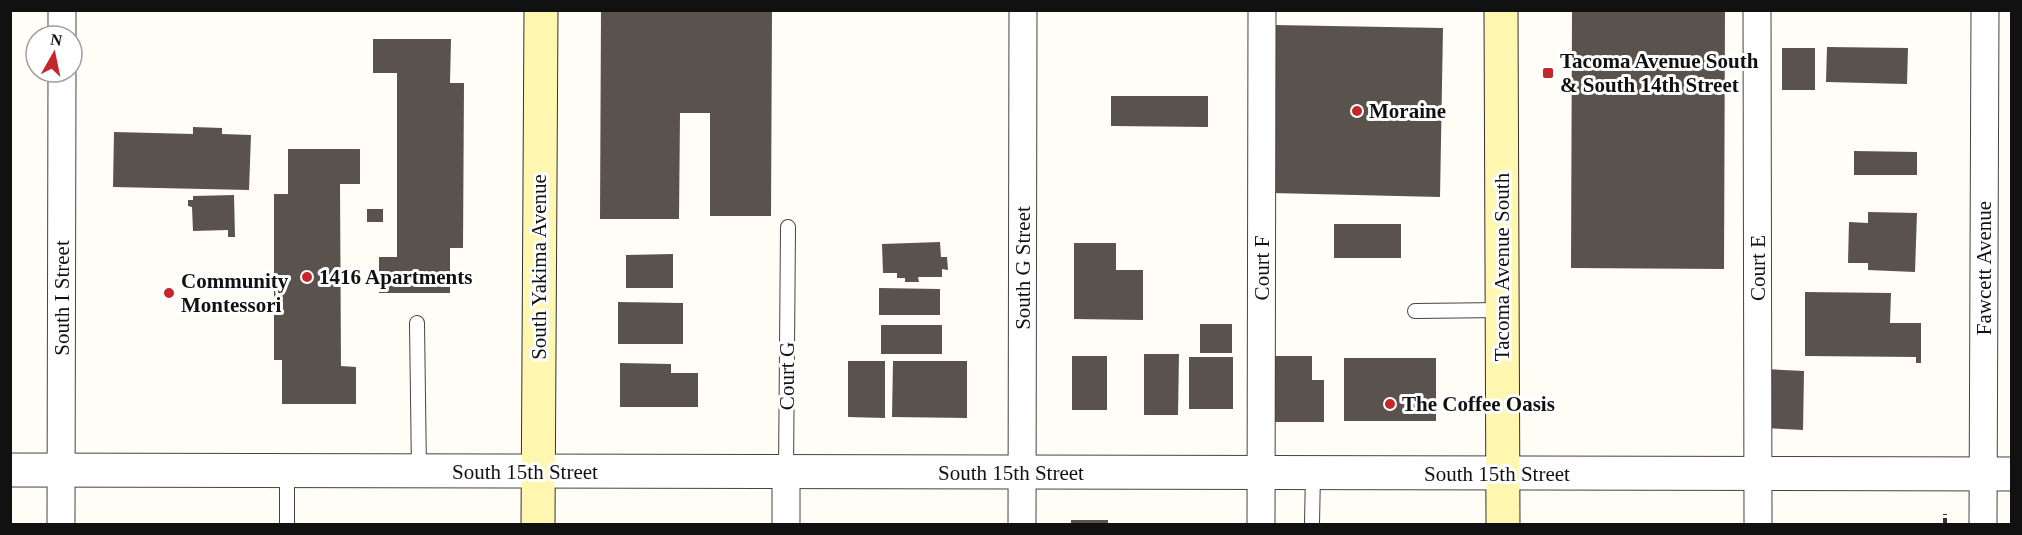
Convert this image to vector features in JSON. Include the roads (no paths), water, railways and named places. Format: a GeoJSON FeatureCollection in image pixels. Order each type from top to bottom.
{"type":"FeatureCollection","features":[{"type":"Feature","properties":{"kind":"main road","name":"South Yakima Avenue"},"geometry":{"type":"LineString","coordinates":[[538,525],[541,10]]}},
{"type":"Feature","properties":{"kind":"main road","name":"Tacoma Avenue South"},"geometry":{"type":"LineString","coordinates":[[1501,10],[1503,525]]}},
{"type":"Feature","properties":{"kind":"street","name":"South G Street"},"geometry":{"type":"LineString","coordinates":[[1022,525],[1023,10]]}},
{"type":"Feature","properties":{"kind":"street","name":"Court F"},"geometry":{"type":"LineString","coordinates":[[1261,525],[1263,10]]}},
{"type":"Feature","properties":{"kind":"street","name":"Court E"},"geometry":{"type":"LineString","coordinates":[[1757,10],[1758,525]]}},
{"type":"Feature","properties":{"kind":"street","name":"Fawcett Avenue"},"geometry":{"type":"LineString","coordinates":[[1983,525],[1997,474],[1985,10]]}},
{"type":"Feature","properties":{"kind":"street","name":"South I Street"},"geometry":{"type":"LineString","coordinates":[[61,525],[62,84]]}},
{"type":"Feature","properties":{"kind":"street","name":"South 15th Street"},"geometry":{"type":"LineString","coordinates":[[10,470],[1997,474]]}},
{"type":"Feature","properties":{"kind":"street","name":"Court G"},"geometry":{"type":"LineString","coordinates":[[786,472],[786,525]]}},
{"type":"Feature","properties":{"kind":"lane","name":"Court G"},"geometry":{"type":"LineString","coordinates":[[786,472],[788,227]]}},
{"type":"Feature","properties":{"kind":"lane"},"geometry":{"type":"LineString","coordinates":[[1415,311],[1502,310]]}},
{"type":"Feature","properties":{"kind":"lane"},"geometry":{"type":"LineString","coordinates":[[417,323],[419,472]]}},
{"type":"Feature","properties":{"kind":"lane"},"geometry":{"type":"LineString","coordinates":[[287,471],[287,525]]}},
{"type":"Feature","properties":{"kind":"lane"},"geometry":{"type":"LineString","coordinates":[[1312,525],[1313,473]]}},
{"type":"Feature","properties":{"kind":"place","name":"Tacoma Avenue South & South 14th Street"},"geometry":{"type":"Point","coordinates":[1548,73]}},
{"type":"Feature","properties":{"kind":"place","name":"Moraine"},"geometry":{"type":"Point","coordinates":[1357,111]}},
{"type":"Feature","properties":{"kind":"place","name":"1416 Apartments"},"geometry":{"type":"Point","coordinates":[307,277]}},
{"type":"Feature","properties":{"kind":"place","name":"Community Montessori"},"geometry":{"type":"Point","coordinates":[169,293]}},
{"type":"Feature","properties":{"kind":"place","name":"The Coffee Oasis"},"geometry":{"type":"Point","coordinates":[1390,404]}}]}
